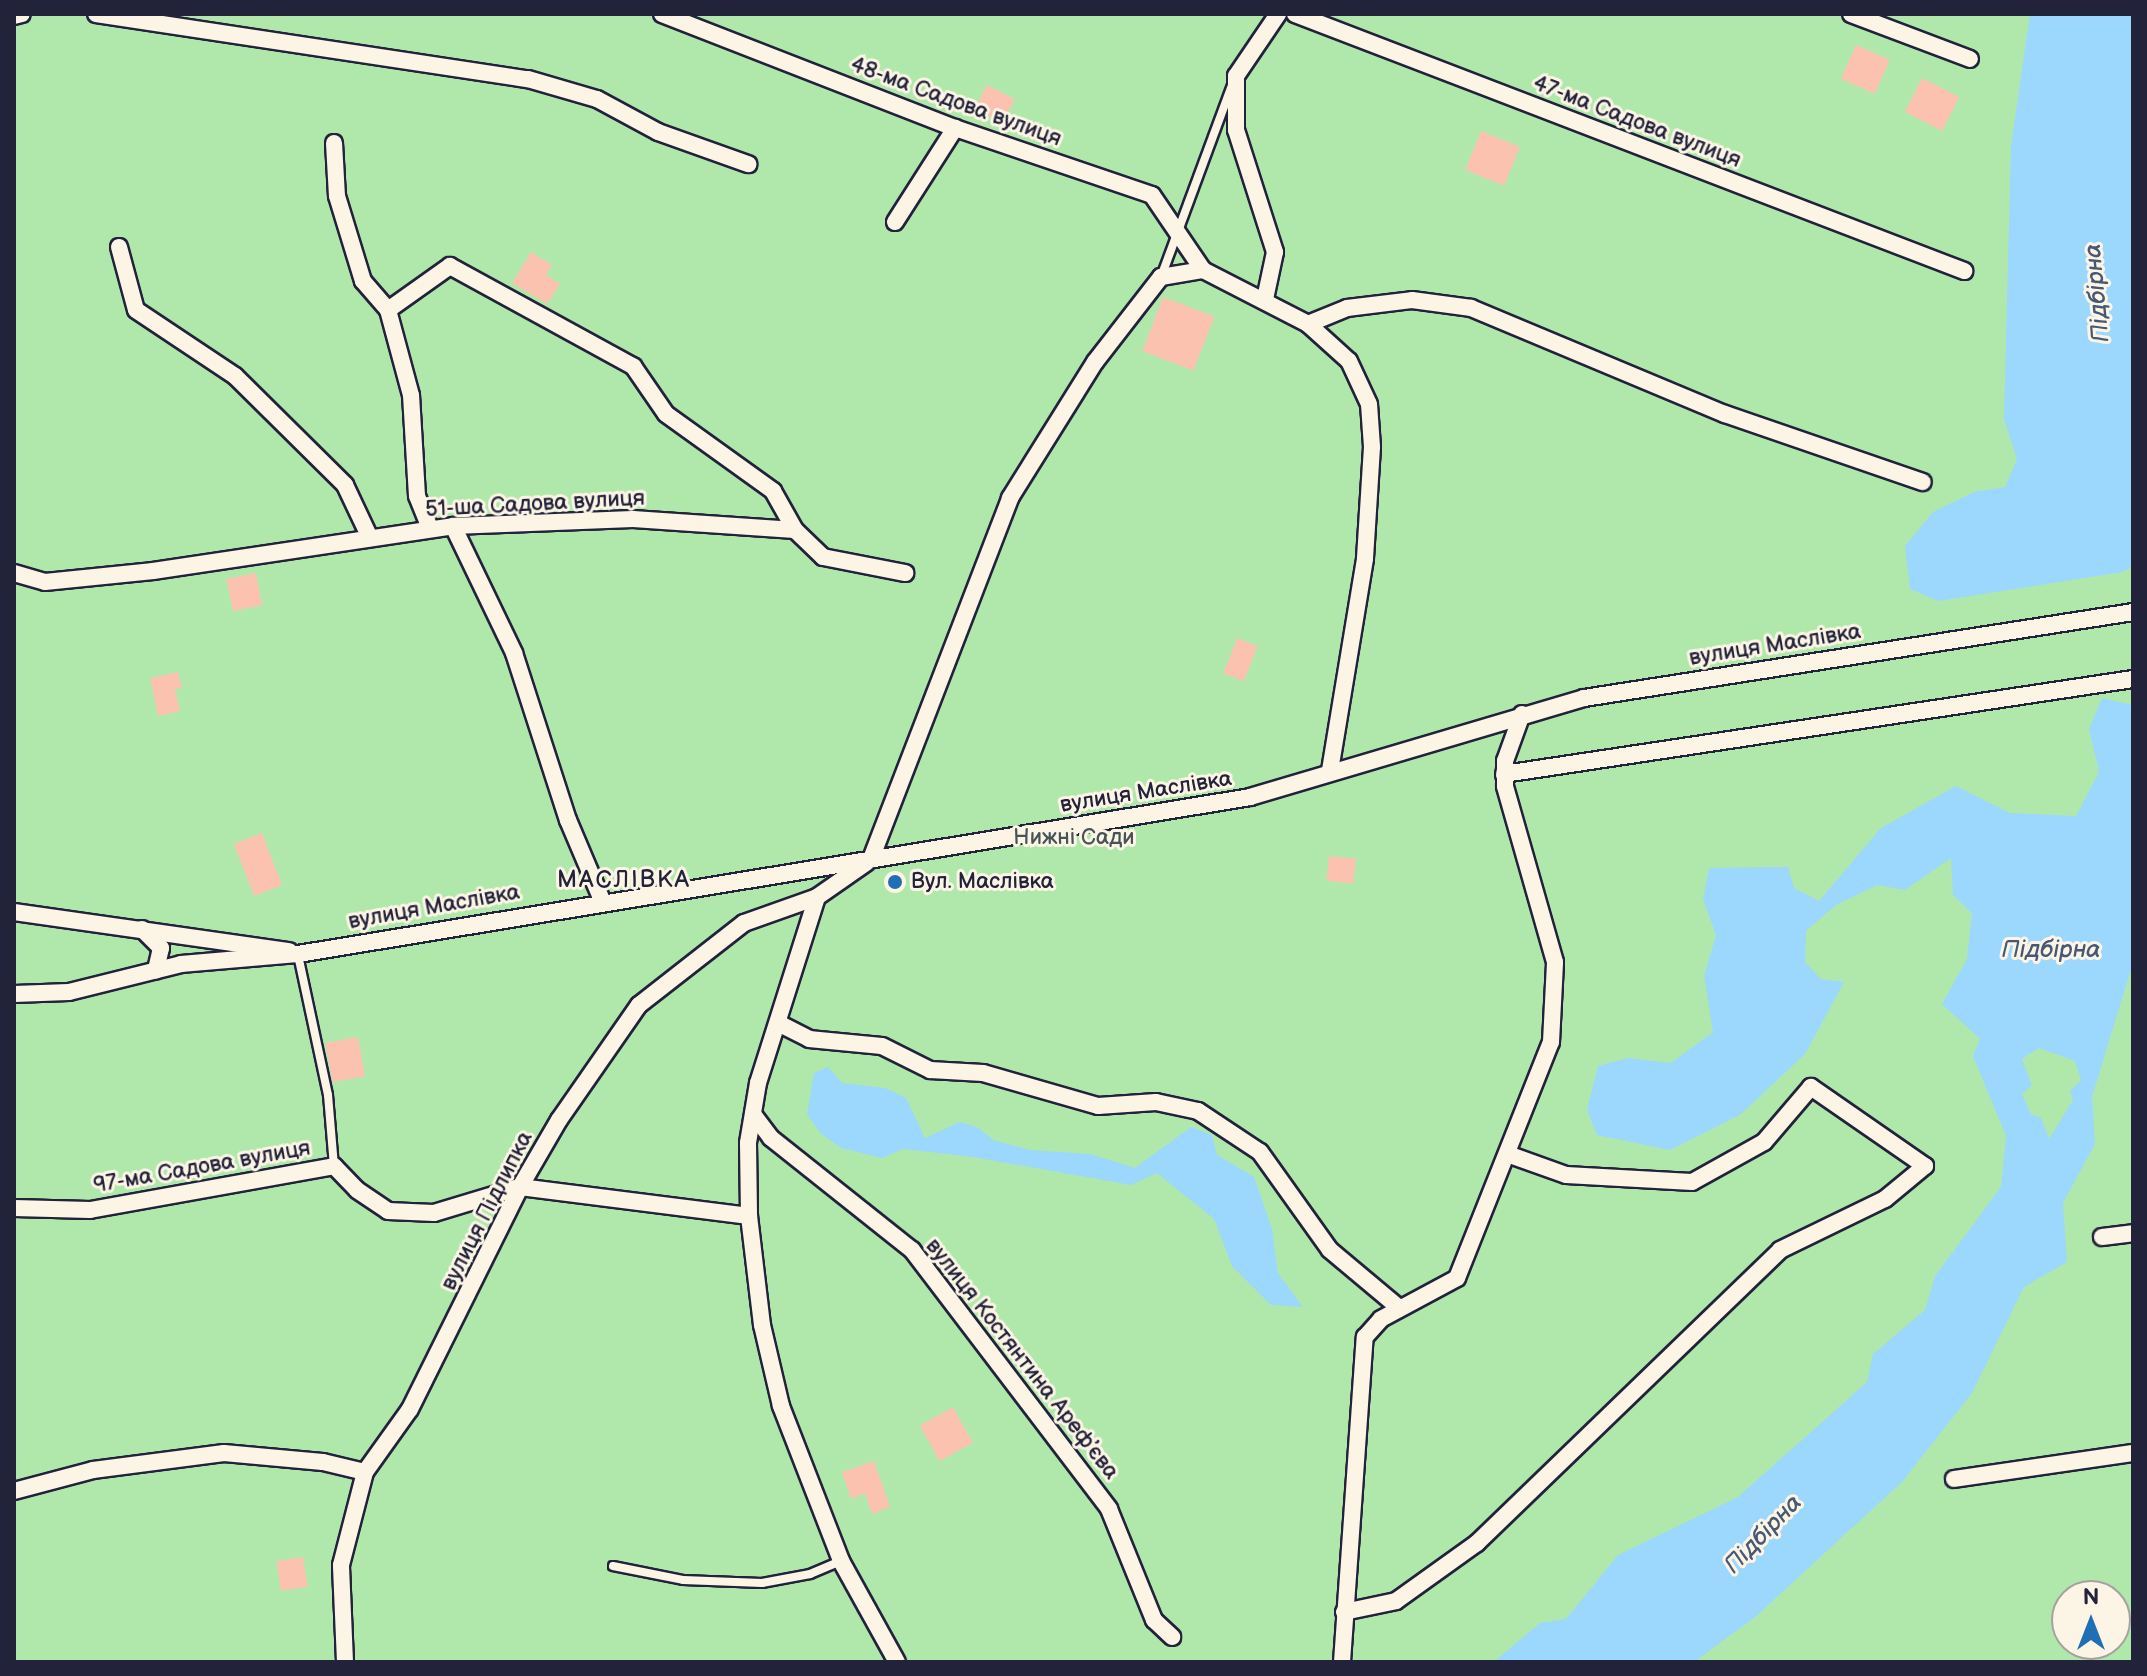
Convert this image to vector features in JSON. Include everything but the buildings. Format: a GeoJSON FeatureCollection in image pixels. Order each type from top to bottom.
{"type":"FeatureCollection","features":[{"type":"Feature","properties":{"kind":"street"},"geometry":{"type":"LineString","coordinates":[[14,16],[22,14]]}},
{"type":"Feature","properties":{"kind":"street"},"geometry":{"type":"LineString","coordinates":[[96,14],[528,79],[597,99],[658,132],[748,164]]}},
{"type":"Feature","properties":{"kind":"street","name":"48-ма Садова вулиця"},"geometry":{"type":"LineString","coordinates":[[662,14],[955,128],[1152,195],[1203,270]]}},
{"type":"Feature","properties":{"kind":"street"},"geometry":{"type":"LineString","coordinates":[[1265,299],[1275,252],[1236,130],[1236,76],[1278,14]]}},
{"type":"Feature","properties":{"kind":"street","name":"47-ма Садова вулиця"},"geometry":{"type":"LineString","coordinates":[[1295,14],[1964,271]]}},
{"type":"Feature","properties":{"kind":"street"},"geometry":{"type":"LineString","coordinates":[[1851,14],[1970,59]]}},
{"type":"Feature","properties":{"kind":"street"},"geometry":{"type":"LineString","coordinates":[[895,222],[955,128]]}},
{"type":"Feature","properties":{"kind":"street"},"geometry":{"type":"LineString","coordinates":[[334,143],[337,196],[363,281],[388,310],[411,395],[417,496],[430,529]]}},
{"type":"Feature","properties":{"kind":"street"},"geometry":{"type":"LineString","coordinates":[[119,247],[136,310],[235,376],[345,485],[370,538]]}},
{"type":"Feature","properties":{"kind":"street"},"geometry":{"type":"LineString","coordinates":[[388,310],[450,266],[633,366],[666,414],[773,491],[795,530],[823,557],[905,573]]}},
{"type":"Feature","properties":{"kind":"street"},"geometry":{"type":"LineString","coordinates":[[871,859],[1010,498],[1095,362],[1161,277],[1203,270],[1265,299],[1308,324],[1349,361],[1369,404],[1372,447],[1365,559],[1330,770]]}},
{"type":"Feature","properties":{"kind":"street"},"geometry":{"type":"LineString","coordinates":[[1308,324],[1347,308],[1412,300],[1471,308],[1725,414],[1923,482]]}},
{"type":"Feature","properties":{"kind":"street","name":"51-ша Садова вулиця"},"geometry":{"type":"LineString","coordinates":[[14,573],[45,582],[92,578],[453,526],[633,519],[795,530]]}},
{"type":"Feature","properties":{"kind":"street"},"geometry":{"type":"LineString","coordinates":[[453,526],[514,653],[568,820],[602,900]]}},
{"type":"Feature","properties":{"kind":"street","name":"вулиця Маслівка"},"geometry":{"type":"LineString","coordinates":[[14,994],[69,992],[156,970],[298,954],[602,900],[1250,797],[1330,770],[1522,714],[1663,684],[2133,612]]}},
{"type":"Feature","properties":{"kind":"street"},"geometry":{"type":"LineString","coordinates":[[1504,774],[2133,679]]}},
{"type":"Feature","properties":{"kind":"street"},"geometry":{"type":"LineString","coordinates":[[1342,1662],[1365,1337],[1381,1319],[1457,1278],[1510,1155],[1551,1042],[1557,997],[1555,962],[1504,774],[1522,714]]}},
{"type":"Feature","properties":{"kind":"street","name":"вулиця Підлипка"},"geometry":{"type":"LineString","coordinates":[[345,1662],[341,1565],[365,1472],[410,1409],[520,1187],[639,1005],[744,923],[817,897],[871,859]]}},
{"type":"Feature","properties":{"kind":"street"},"geometry":{"type":"LineString","coordinates":[[817,897],[753,1114],[749,1216],[762,1325],[781,1406],[841,1561],[897,1662]]}},
{"type":"Feature","properties":{"kind":"street"},"geometry":{"type":"LineString","coordinates":[[14,912],[255,942],[298,954]]}},
{"type":"Feature","properties":{"kind":"street"},"geometry":{"type":"LineString","coordinates":[[141,928],[161,948],[156,970]]}},
{"type":"Feature","properties":{"kind":"street"},"geometry":{"type":"LineString","coordinates":[[780,1024],[809,1039],[882,1046],[930,1070],[983,1073],[1098,1106],[1156,1102],[1198,1111],[1260,1152],[1330,1250],[1399,1308]]}},
{"type":"Feature","properties":{"kind":"street"},"geometry":{"type":"LineString","coordinates":[[1344,1612],[1396,1601],[1477,1543],[1780,1250],[1885,1199],[1925,1166],[1811,1087],[1764,1142],[1692,1182],[1566,1175],[1510,1155]]}},
{"type":"Feature","properties":{"kind":"street","name":"вулиця Костянтина Арефʼєва"},"geometry":{"type":"LineString","coordinates":[[753,1114],[771,1138],[912,1250],[1109,1509],[1154,1620],[1172,1637]]}},
{"type":"Feature","properties":{"kind":"street","name":"97-ма Садова вулиця"},"geometry":{"type":"LineString","coordinates":[[14,1208],[90,1210],[334,1166],[357,1190],[388,1211],[434,1213],[520,1187]]}},
{"type":"Feature","properties":{"kind":"street"},"geometry":{"type":"LineString","coordinates":[[520,1187],[749,1216]]}},
{"type":"Feature","properties":{"kind":"street"},"geometry":{"type":"LineString","coordinates":[[2102,1237],[2133,1233]]}},
{"type":"Feature","properties":{"kind":"street"},"geometry":{"type":"LineString","coordinates":[[14,1491],[93,1470],[224,1453],[323,1462],[365,1472]]}},
{"type":"Feature","properties":{"kind":"street"},"geometry":{"type":"LineString","coordinates":[[1954,1479],[2133,1453]]}},
{"type":"Feature","properties":{"kind":"lane"},"geometry":{"type":"LineString","coordinates":[[1161,277],[1236,76]]}},
{"type":"Feature","properties":{"kind":"lane"},"geometry":{"type":"LineString","coordinates":[[298,954],[328,1095],[334,1166]]}},
{"type":"Feature","properties":{"kind":"lane"},"geometry":{"type":"LineString","coordinates":[[613,1566],[683,1580],[762,1583],[810,1574],[841,1561]]}},
{"type":"Feature","properties":{"kind":"green space","name":"Нижні Сади"},"geometry":{"type":"Polygon","coordinates":[[[14,14],[2133,14],[2133,1662],[14,1662],[14,14]]]}},
{"type":"Feature","properties":{"kind":"water"},"geometry":{"type":"Polygon","coordinates":[[[2030,14],[2133,14],[2133,566],[2123,572],[1938,601],[1910,589],[1905,546],[1933,512],[1974,492],[2005,487],[2017,459],[2004,419],[2011,146],[2030,14]]]}},
{"type":"Feature","properties":{"kind":"water","name":"Підбірна"},"geometry":{"type":"Polygon","coordinates":[[[2102,698],[2133,705],[2133,963],[2092,1097],[2095,1144],[2063,1203],[2067,1262],[2024,1287],[1972,1393],[1902,1482],[1754,1618],[1694,1662],[1494,1662],[1540,1623],[1566,1619],[1618,1555],[1738,1497],[1867,1382],[1873,1354],[1925,1310],[1935,1276],[2001,1187],[2006,1136],[1973,1056],[1980,1039],[1942,1004],[1967,959],[1972,913],[1953,895],[1951,858],[1905,890],[1877,885],[1836,905],[1806,931],[1805,962],[1821,979],[1844,982],[1805,1054],[1740,1115],[1670,1150],[1597,1135],[1587,1110],[1598,1066],[1628,1058],[1671,1063],[1713,1032],[1704,976],[1716,935],[1703,899],[1709,868],[1788,867],[1794,888],[1819,901],[1881,828],[1956,786],[2010,813],[2076,816],[2099,772],[2089,729],[2102,698]],[[2039,1048],[2022,1059],[2032,1085],[2022,1094],[2031,1114],[2041,1118],[2049,1139],[2073,1100],[2070,1091],[2081,1080],[2075,1061],[2039,1048]]]}},
{"type":"Feature","properties":{"kind":"water"},"geometry":{"type":"Polygon","coordinates":[[[828,1067],[842,1083],[885,1088],[906,1098],[925,1138],[960,1122],[979,1128],[993,1140],[1030,1150],[1090,1154],[1135,1168],[1191,1127],[1212,1135],[1217,1155],[1254,1177],[1272,1229],[1278,1273],[1303,1307],[1271,1305],[1232,1266],[1214,1219],[1157,1173],[1131,1185],[973,1157],[903,1149],[882,1158],[841,1148],[820,1133],[807,1114],[814,1073],[828,1067]]]}},
{"type":"Feature","properties":{"kind":"place","name":"Вул. Маслівка"},"geometry":{"type":"Point","coordinates":[895,882]}},
{"type":"Feature","properties":{"kind":"district","name":"МАСЛІВКА"},"geometry":{"type":"Point","coordinates":[624,880]}}]}
